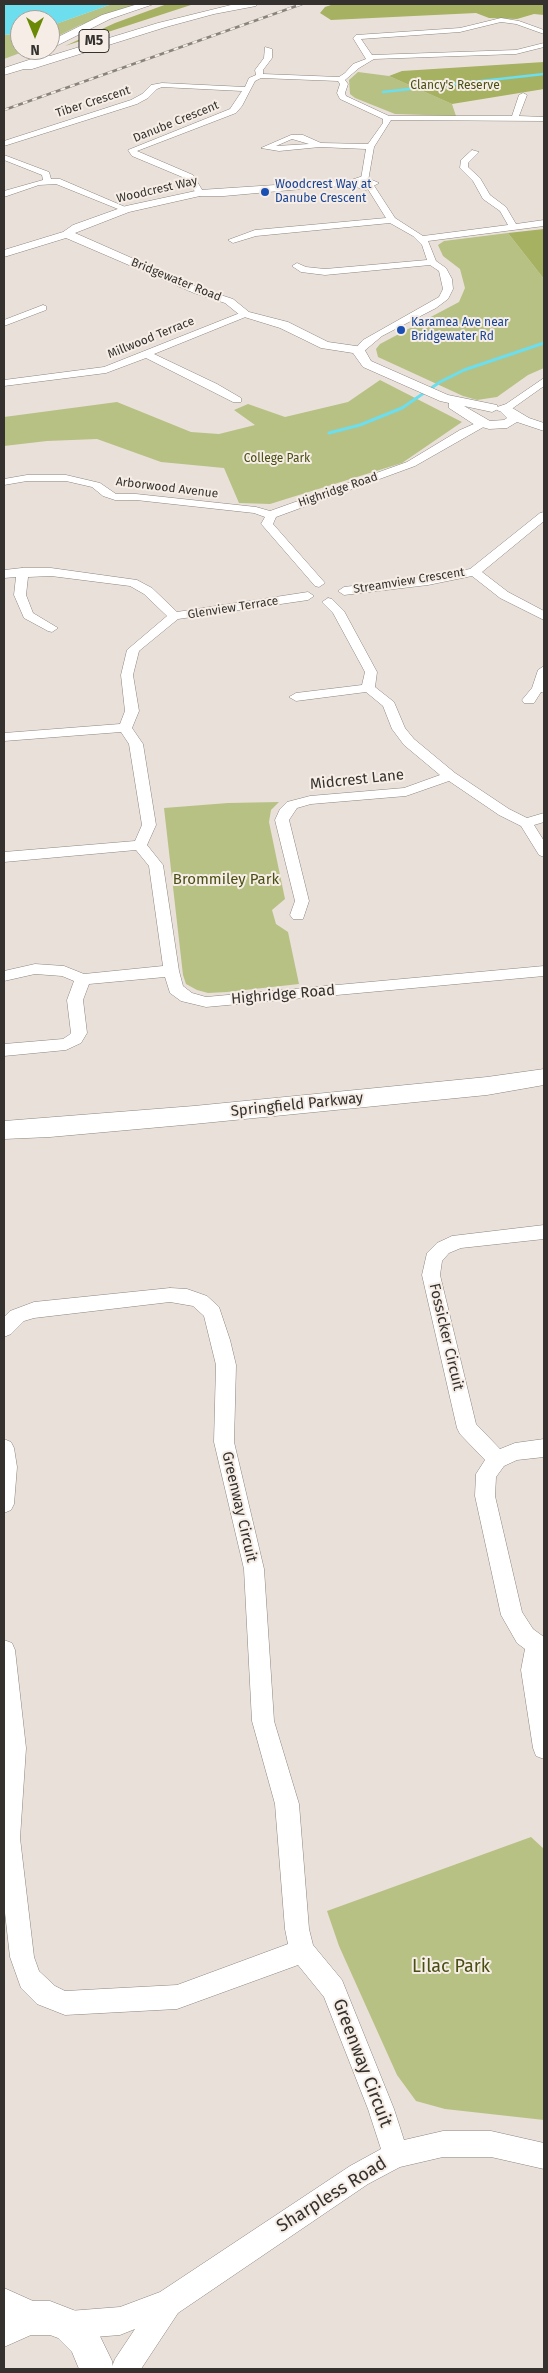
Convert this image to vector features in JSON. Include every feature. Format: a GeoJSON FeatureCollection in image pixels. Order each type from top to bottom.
{"type":"FeatureCollection","features":[{"type":"Feature","properties":{"kind":"highway"},"geometry":{"type":"LineString","coordinates":[[60,41],[106,17],[149,4]]}},
{"type":"Feature","properties":{"kind":"highway","name":"M5"},"geometry":{"type":"LineString","coordinates":[[4,76],[205,4]]}},
{"type":"Feature","properties":{"kind":"highway"},"geometry":{"type":"LineString","coordinates":[[28,67],[162,25],[213,11],[252,4]]}},
{"type":"Feature","properties":{"kind":"highway","name":"M5"},"geometry":{"type":"LineString","coordinates":[[4,72],[185,11]]}},
{"type":"Feature","properties":{"kind":"main road","name":"Springfield Parkway"},"geometry":{"type":"LineString","coordinates":[[4,1130],[50,1128],[487,1086],[544,1077]]}},
{"type":"Feature","properties":{"kind":"main road"},"geometry":{"type":"LineString","coordinates":[[487,1086],[544,1091]]}},
{"type":"Feature","properties":{"kind":"main road","name":"Springfield Parkway"},"geometry":{"type":"LineString","coordinates":[[4,1140],[50,1128]]}},
{"type":"Feature","properties":{"kind":"street"},"geometry":{"type":"LineString","coordinates":[[370,57],[359,37],[460,30],[501,20],[517,22],[544,32]]}},
{"type":"Feature","properties":{"kind":"street"},"geometry":{"type":"LineString","coordinates":[[370,57],[516,52],[544,45]]}},
{"type":"Feature","properties":{"kind":"street"},"geometry":{"type":"LineString","coordinates":[[268,49],[268,58],[259,70],[260,76],[340,79],[348,75],[356,66],[370,60],[370,57]]}},
{"type":"Feature","properties":{"kind":"street","name":"Danube Crescent"},"geometry":{"type":"LineString","coordinates":[[200,193],[190,177],[135,154],[132,150],[233,111],[238,106],[252,80],[260,76]]}},
{"type":"Feature","properties":{"kind":"street"},"geometry":{"type":"LineString","coordinates":[[340,79],[344,84],[341,93],[343,97],[376,111],[387,118],[544,119]]}},
{"type":"Feature","properties":{"kind":"street","name":"Tiber Crescent"},"geometry":{"type":"LineString","coordinates":[[4,144],[134,102],[146,96],[154,87],[162,85],[247,89]]}},
{"type":"Feature","properties":{"kind":"street"},"geometry":{"type":"LineString","coordinates":[[515,118],[523,95]]}},
{"type":"Feature","properties":{"kind":"street"},"geometry":{"type":"LineString","coordinates":[[387,118],[383,129],[370,147],[368,183],[392,220],[422,239],[426,244],[432,262],[443,270],[447,279],[448,289],[443,299],[367,342],[359,350],[360,356],[367,364],[444,398],[479,420],[544,437]]}},
{"type":"Feature","properties":{"kind":"street"},"geometry":{"type":"LineString","coordinates":[[320,145],[300,137],[291,137],[266,145],[265,148],[279,149],[320,145],[370,147]]}},
{"type":"Feature","properties":{"kind":"street"},"geometry":{"type":"LineString","coordinates":[[475,152],[464,162],[464,168],[477,180],[486,197],[503,210],[514,226]]}},
{"type":"Feature","properties":{"kind":"street"},"geometry":{"type":"LineString","coordinates":[[4,157],[46,174],[47,181]]}},
{"type":"Feature","properties":{"kind":"street"},"geometry":{"type":"LineString","coordinates":[[4,194],[47,181],[67,183],[126,209]]}},
{"type":"Feature","properties":{"kind":"street","name":"Woodcrest Way"},"geometry":{"type":"LineString","coordinates":[[4,254],[67,234],[77,227],[126,209],[200,193],[224,193],[354,183],[360,186],[368,183]]}},
{"type":"Feature","properties":{"kind":"street"},"geometry":{"type":"LineString","coordinates":[[233,240],[255,233],[392,220]]}},
{"type":"Feature","properties":{"kind":"street"},"geometry":{"type":"LineString","coordinates":[[422,239],[544,222]]}},
{"type":"Feature","properties":{"kind":"street","name":"Bridgewater Road"},"geometry":{"type":"LineString","coordinates":[[67,234],[198,291],[229,301],[245,314],[284,325],[325,345],[359,350]]}},
{"type":"Feature","properties":{"kind":"street"},"geometry":{"type":"LineString","coordinates":[[297,266],[304,270],[325,272],[432,262]]}},
{"type":"Feature","properties":{"kind":"street"},"geometry":{"type":"LineString","coordinates":[[4,323],[43,308]]}},
{"type":"Feature","properties":{"kind":"street","name":"Millwood Terrace"},"geometry":{"type":"LineString","coordinates":[[4,383],[106,370],[245,314]]}},
{"type":"Feature","properties":{"kind":"street"},"geometry":{"type":"LineString","coordinates":[[146,354],[213,386],[237,400]]}},
{"type":"Feature","properties":{"kind":"street"},"geometry":{"type":"LineString","coordinates":[[479,420],[481,410],[504,410],[544,381]]}},
{"type":"Feature","properties":{"kind":"street"},"geometry":{"type":"LineString","coordinates":[[444,398],[504,410],[544,427]]}},
{"type":"Feature","properties":{"kind":"street"},"geometry":{"type":"LineString","coordinates":[[501,425],[511,421],[504,410]]}},
{"type":"Feature","properties":{"kind":"street","name":"Highridge Road"},"geometry":{"type":"LineString","coordinates":[[271,515],[412,464],[464,432],[479,420]]}},
{"type":"Feature","properties":{"kind":"street","name":"Arborwood Avenue"},"geometry":{"type":"LineString","coordinates":[[4,482],[27,478],[66,478],[96,485],[107,494],[115,497],[136,497],[256,510],[271,515]]}},
{"type":"Feature","properties":{"kind":"street","name":"Streamview Crescent"},"geometry":{"type":"LineString","coordinates":[[332,585],[428,581],[474,572],[544,514]]}},
{"type":"Feature","properties":{"kind":"street"},"geometry":{"type":"LineString","coordinates":[[271,515],[267,524],[332,585],[340,598],[328,602],[316,601],[308,596],[308,588],[332,585]]}},
{"type":"Feature","properties":{"kind":"street"},"geometry":{"type":"LineString","coordinates":[[22,572],[20,595],[28,615],[52,628]]}},
{"type":"Feature","properties":{"kind":"street"},"geometry":{"type":"LineString","coordinates":[[4,574],[51,572],[133,583],[148,592],[174,616]]}},
{"type":"Feature","properties":{"kind":"street"},"geometry":{"type":"LineString","coordinates":[[474,572],[487,580],[504,595],[544,616]]}},
{"type":"Feature","properties":{"kind":"street","name":"Glenview Terrace"},"geometry":{"type":"LineString","coordinates":[[125,728],[132,711],[127,675],[128,663],[133,650],[174,616],[308,596]]}},
{"type":"Feature","properties":{"kind":"street"},"geometry":{"type":"LineString","coordinates":[[328,602],[338,611],[371,672],[368,688]]}},
{"type":"Feature","properties":{"kind":"street"},"geometry":{"type":"LineString","coordinates":[[529,700],[541,689],[544,670]]}},
{"type":"Feature","properties":{"kind":"street"},"geometry":{"type":"LineString","coordinates":[[296,697],[368,688],[389,705],[399,729],[409,742],[450,776],[504,812],[526,823],[544,852]]}},
{"type":"Feature","properties":{"kind":"street"},"geometry":{"type":"LineString","coordinates":[[4,737],[125,728],[136,744],[149,825],[140,845],[4,857]]}},
{"type":"Feature","properties":{"kind":"street","name":"Midcrest Lane"},"geometry":{"type":"LineString","coordinates":[[298,915],[302,901],[282,820],[285,812],[292,805],[310,800],[406,792],[450,776]]}},
{"type":"Feature","properties":{"kind":"street"},"geometry":{"type":"LineString","coordinates":[[526,823],[544,817]]}},
{"type":"Feature","properties":{"kind":"street","name":"Highridge Road"},"geometry":{"type":"LineString","coordinates":[[140,845],[156,865],[171,971],[176,988],[187,997],[206,1002],[544,971]]}},
{"type":"Feature","properties":{"kind":"street"},"geometry":{"type":"LineString","coordinates":[[4,976],[35,968],[52,968],[83,979],[171,971]]}},
{"type":"Feature","properties":{"kind":"street"},"geometry":{"type":"LineString","coordinates":[[4,1050],[66,1044],[75,1039],[79,1033],[75,1000],[83,979]]}},
{"type":"Feature","properties":{"kind":"street","name":"Fossicker Circuit"},"geometry":{"type":"LineString","coordinates":[[498,1460],[467,1428],[431,1275],[432,1258],[442,1248],[458,1241],[544,1232]]}},
{"type":"Feature","properties":{"kind":"street","name":"Greenway Circuit"},"geometry":{"type":"LineString","coordinates":[[4,1329],[17,1316],[34,1310],[170,1295],[187,1296],[200,1301],[212,1312],[221,1340],[226,1365],[224,1442],[254,1569],[263,1721],[286,1804],[291,1835],[297,1929],[302,1951],[334,1989],[381,2109],[396,2155]]}},
{"type":"Feature","properties":{"kind":"street"},"geometry":{"type":"LineString","coordinates":[[4,1448],[7,1467],[4,1504]]}},
{"type":"Feature","properties":{"kind":"street"},"geometry":{"type":"LineString","coordinates":[[544,1448],[515,1452],[498,1460],[486,1474],[485,1496],[512,1615],[525,1636],[540,1646],[532,1670],[544,1748]]}},
{"type":"Feature","properties":{"kind":"street"},"geometry":{"type":"LineString","coordinates":[[4,1650],[15,1748],[8,1838],[22,1957],[30,1979],[46,1995],[66,2003],[177,1997],[302,1951]]}},
{"type":"Feature","properties":{"kind":"street","name":"Sharpless Road"},"geometry":{"type":"LineString","coordinates":[[69,2325],[120,2321],[168,2303],[359,2175],[396,2155],[444,2144],[491,2144],[544,2156]]}},
{"type":"Feature","properties":{"kind":"street","name":"Sharpless Road"},"geometry":{"type":"LineString","coordinates":[[125,2369],[168,2303]]}},
{"type":"Feature","properties":{"kind":"street"},"geometry":{"type":"LineString","coordinates":[[13,2318],[50,2318],[69,2325],[84,2340],[95,2361],[96,2369]]}},
{"type":"Feature","properties":{"kind":"green space"},"geometry":{"type":"Polygon","coordinates":[[[112,4],[138,4],[80,25],[60,35],[60,22],[112,4]]]}},
{"type":"Feature","properties":{"kind":"green space"},"geometry":{"type":"Polygon","coordinates":[[[167,4],[194,4],[65,46],[115,23],[167,4]]]}},
{"type":"Feature","properties":{"kind":"green space"},"geometry":{"type":"Polygon","coordinates":[[[334,4],[544,4],[544,15],[534,14],[517,19],[489,18],[476,13],[331,20],[320,13],[325,7],[334,4]]]}},
{"type":"Feature","properties":{"kind":"green space"},"geometry":{"type":"Polygon","coordinates":[[[10,34],[10,57],[4,59],[4,35],[10,34]]]}},
{"type":"Feature","properties":{"kind":"green space","name":"Clancy's Reserve"},"geometry":{"type":"Polygon","coordinates":[[[544,62],[544,89],[452,104],[389,76],[402,71],[544,62]]]}},
{"type":"Feature","properties":{"kind":"green space"},"geometry":{"type":"Polygon","coordinates":[[[358,72],[389,76],[452,104],[456,116],[395,114],[355,98],[350,94],[349,80],[358,72]]]}},
{"type":"Feature","properties":{"kind":"green space"},"geometry":{"type":"Polygon","coordinates":[[[544,229],[544,279],[508,233],[544,229]]]}},
{"type":"Feature","properties":{"kind":"green space"},"geometry":{"type":"Polygon","coordinates":[[[508,233],[544,279],[544,368],[528,375],[497,397],[477,400],[463,396],[378,357],[376,349],[380,344],[459,302],[465,288],[460,269],[443,256],[438,245],[444,241],[508,233]]]}},
{"type":"Feature","properties":{"kind":"green space","name":"College Park"},"geometry":{"type":"Polygon","coordinates":[[[380,380],[462,422],[402,463],[270,504],[239,503],[224,468],[161,462],[97,439],[47,441],[4,446],[4,417],[117,402],[191,432],[219,434],[255,425],[234,410],[248,404],[285,417],[348,402],[380,380]]]}},
{"type":"Feature","properties":{"kind":"green space","name":"Brommiley Park"},"geometry":{"type":"Polygon","coordinates":[[[279,802],[271,810],[269,822],[285,899],[272,910],[276,924],[288,932],[299,984],[227,992],[208,993],[197,990],[186,984],[183,975],[164,808],[228,803],[279,802]]]}},
{"type":"Feature","properties":{"kind":"green space","name":"Lilac Park"},"geometry":{"type":"Polygon","coordinates":[[[531,1837],[544,1849],[544,2120],[445,2109],[416,2101],[397,2075],[339,1946],[327,1911],[531,1837]]]}},
{"type":"Feature","properties":{"kind":"water"},"geometry":{"type":"Polygon","coordinates":[[[4,4],[112,4],[60,22],[60,10],[10,10],[10,34],[4,35],[4,4]]]}},
{"type":"Feature","properties":{"kind":"waterway"},"geometry":{"type":"LineString","coordinates":[[383,92],[544,74]]}},
{"type":"Feature","properties":{"kind":"waterway"},"geometry":{"type":"LineString","coordinates":[[329,433],[360,425],[402,408],[440,382],[464,370],[544,343]]}},
{"type":"Feature","properties":{"kind":"railway"},"geometry":{"type":"LineString","coordinates":[[4,110],[302,4]]}},
{"type":"Feature","properties":{"kind":"place","name":"Woodcrest Way at Danube Crescent"},"geometry":{"type":"Point","coordinates":[265,192]}},
{"type":"Feature","properties":{"kind":"place","name":"Karamea Ave near Bridgewater Rd"},"geometry":{"type":"Point","coordinates":[401,330]}}]}
